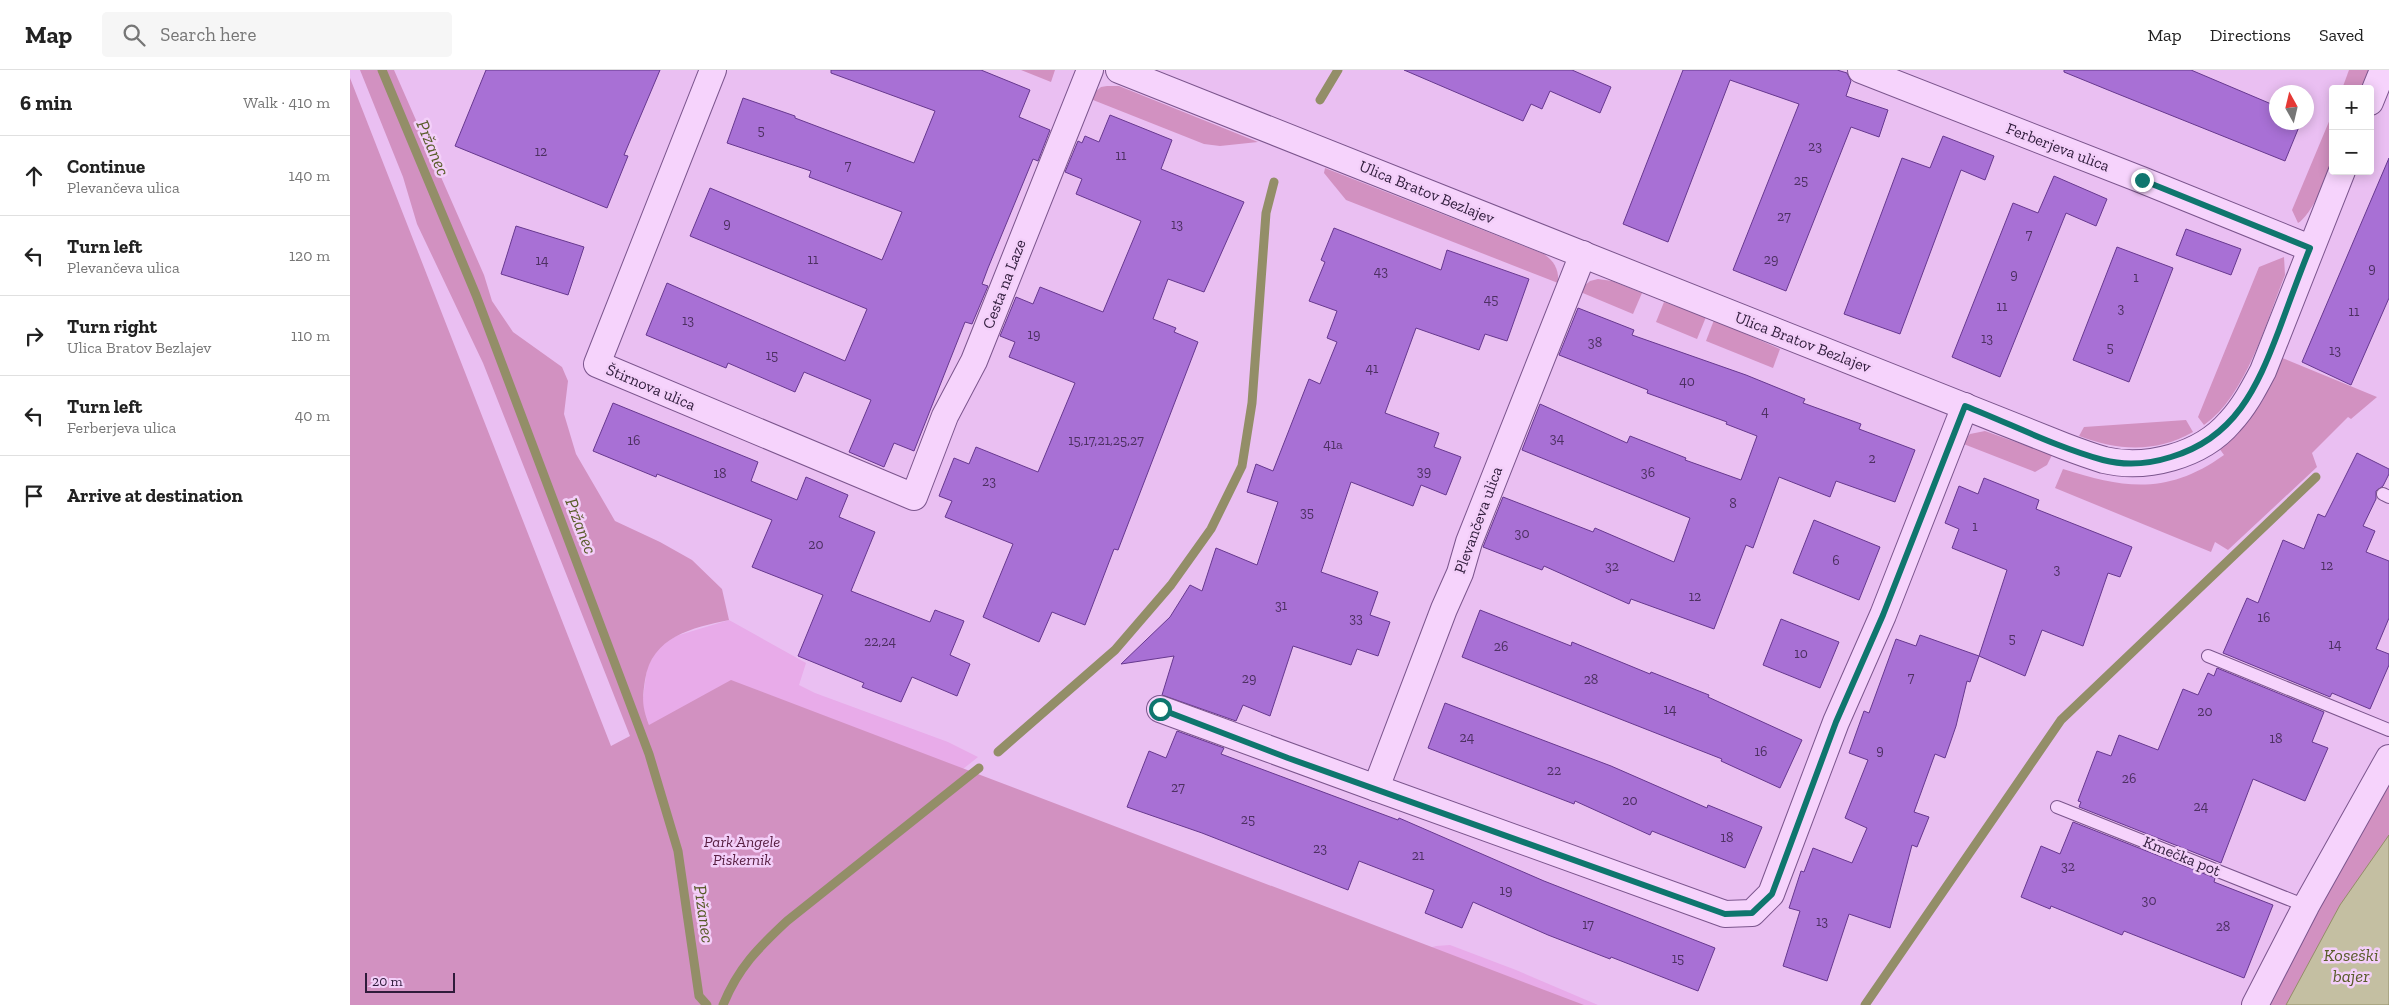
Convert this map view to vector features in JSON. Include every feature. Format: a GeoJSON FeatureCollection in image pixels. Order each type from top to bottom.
{"type":"FeatureCollection","features":[{"type":"Feature","properties":{"kind":"street","name":"Štirnova ulica"},"geometry":{"type":"LineString","coordinates":[[713,70],[597,364],[914,497]]}},
{"type":"Feature","properties":{"kind":"street","name":"Cesta na Laze"},"geometry":{"type":"LineString","coordinates":[[914,497],[945,416],[974,361],[1090,70]]}},
{"type":"Feature","properties":{"kind":"street","name":"Ulica Bratov Bezlajev"},"geometry":{"type":"LineString","coordinates":[[1119,70],[1965,406],[2105,460],[2130,463],[2154,462],[2189,451],[2218,434],[2247,401],[2263,371],[2340,175]]}},
{"type":"Feature","properties":{"kind":"street","name":"Ferberjeva ulica"},"geometry":{"type":"LineString","coordinates":[[1861,70],[2310,248]]}},
{"type":"Feature","properties":{"kind":"street"},"geometry":{"type":"LineString","coordinates":[[2377,98],[2383,70]]}},
{"type":"Feature","properties":{"kind":"street","name":"Plevančeva ulica"},"geometry":{"type":"LineString","coordinates":[[1376,788],[1444,609],[1460,573],[1468,542],[1583,254]]}},
{"type":"Feature","properties":{"kind":"street"},"geometry":{"type":"LineString","coordinates":[[1160,709],[1725,914],[1752,913],[1772,894],[1836,722],[1883,615],[1965,406]]}},
{"type":"Feature","properties":{"kind":"street"},"geometry":{"type":"LineString","coordinates":[[2255,1005],[2306,906],[2389,758]]}},
{"type":"Feature","properties":{"kind":"lane"},"geometry":{"type":"LineString","coordinates":[[2208,656],[2389,730]]}},
{"type":"Feature","properties":{"kind":"lane","name":"Kmečka pot"},"geometry":{"type":"LineString","coordinates":[[2057,807],[2306,906]]}},
{"type":"Feature","properties":{"kind":"green space","name":"Park Angele Piskernik"},"geometry":{"type":"Polygon","coordinates":[[[360,70],[394,70],[484,275],[492,301],[513,332],[562,367],[568,381],[564,414],[576,454],[615,521],[660,542],[692,560],[722,589],[729,620],[676,636],[656,653],[649,665],[643,698],[649,725],[731,680],[1584,1005],[350,1005],[350,78],[611,746],[630,736],[483,363],[417,224],[403,177],[360,70]]]}},
{"type":"Feature","properties":{"kind":"green space"},"geometry":{"type":"Polygon","coordinates":[[[1021,70],[1055,70],[1051,82],[1021,70]]]}},
{"type":"Feature","properties":{"kind":"green space"},"geometry":{"type":"Polygon","coordinates":[[[2349,70],[2369,70],[2363,85],[2343,85],[2349,70]]]}},
{"type":"Feature","properties":{"kind":"green space"},"geometry":{"type":"Polygon","coordinates":[[[1119,86],[1258,142],[1220,146],[1204,144],[1088,98],[1101,87],[1119,86]]]}},
{"type":"Feature","properties":{"kind":"green space"},"geometry":{"type":"Polygon","coordinates":[[[2329,122],[2329,171],[2324,184],[2314,204],[2298,223],[2292,210],[2329,122]]]}},
{"type":"Feature","properties":{"kind":"green space"},"geometry":{"type":"Polygon","coordinates":[[[1325,168],[1544,254],[1556,267],[1558,283],[1346,200],[1324,173],[1325,168]]]}},
{"type":"Feature","properties":{"kind":"green space"},"geometry":{"type":"Polygon","coordinates":[[[2284,257],[2285,275],[2253,357],[2232,396],[2219,412],[2204,425],[2198,417],[2259,267],[2284,257]]]}},
{"type":"Feature","properties":{"kind":"green space"},"geometry":{"type":"Polygon","coordinates":[[[1598,279],[1612,281],[1642,293],[1633,314],[1578,291],[1590,281],[1598,279]]]}},
{"type":"Feature","properties":{"kind":"green space"},"geometry":{"type":"Polygon","coordinates":[[[1664,302],[1706,317],[1697,339],[1656,322],[1664,302]]]}},
{"type":"Feature","properties":{"kind":"green space"},"geometry":{"type":"Polygon","coordinates":[[[1714,320],[1780,349],[1773,368],[1706,341],[1714,320]]]}},
{"type":"Feature","properties":{"kind":"green space"},"geometry":{"type":"Polygon","coordinates":[[[2280,357],[2377,397],[2351,419],[2348,417],[2312,453],[2317,467],[2228,550],[2215,542],[2211,552],[2055,488],[2063,469],[2106,481],[2146,484],[2184,477],[2204,468],[2224,455],[2219,448],[2247,421],[2263,400],[2280,357]]]}},
{"type":"Feature","properties":{"kind":"green space"},"geometry":{"type":"Polygon","coordinates":[[[2186,420],[2193,432],[2165,444],[2137,448],[2122,447],[2108,445],[2079,436],[2084,427],[2186,420]]]}},
{"type":"Feature","properties":{"kind":"green space"},"geometry":{"type":"Polygon","coordinates":[[[1985,431],[2052,455],[2047,465],[2035,472],[1961,443],[1970,434],[1985,431]]]}},
{"type":"Feature","properties":{"kind":"green space"},"geometry":{"type":"Polygon","coordinates":[[[729,620],[806,663],[799,685],[815,693],[948,742],[978,757],[838,869],[736,962],[642,705],[647,668],[658,648],[676,636],[729,620]]]}},
{"type":"Feature","properties":{"kind":"green space","name":"Koseški bajer"},"geometry":{"type":"Polygon","coordinates":[[[2389,781],[2389,1005],[2266,1005],[2389,781]]]}},
{"type":"Feature","properties":{"kind":"green space"},"geometry":{"type":"Polygon","coordinates":[[[1450,945],[1516,970],[1598,1005],[1383,1005],[1419,951],[1436,946],[1450,945]]]}},
{"type":"Feature","properties":{"kind":"water","name":"Koseški bajer"},"geometry":{"type":"Polygon","coordinates":[[[2389,835],[2389,1005],[2286,1005],[2340,905],[2389,835]]]}},
{"type":"Feature","properties":{"kind":"building"},"geometry":{"type":"Polygon","coordinates":[[[486,70],[660,70],[624,155],[628,156],[607,208],[455,146],[486,70]]]}},
{"type":"Feature","properties":{"kind":"building"},"geometry":{"type":"Polygon","coordinates":[[[831,70],[981,70],[1030,90],[1019,117],[1050,130],[1038,161],[1033,159],[982,284],[988,286],[972,324],[965,322],[914,451],[894,443],[884,467],[849,452],[871,400],[804,372],[795,392],[728,363],[726,368],[646,335],[667,283],[845,361],[867,309],[690,236],[710,188],[882,260],[902,212],[809,177],[811,171],[727,143],[743,98],[795,116],[795,118],[914,163],[935,111],[831,73],[831,70]]]}},
{"type":"Feature","properties":{"kind":"building"},"geometry":{"type":"Polygon","coordinates":[[[1404,70],[1572,70],[1611,87],[1600,113],[1550,91],[1542,109],[1531,104],[1523,121],[1404,70]]]}},
{"type":"Feature","properties":{"kind":"building"},"geometry":{"type":"Polygon","coordinates":[[[1683,70],[1837,70],[1847,73],[1851,81],[1846,96],[1888,110],[1879,137],[1851,127],[1786,291],[1733,270],[1799,104],[1730,80],[1668,242],[1623,224],[1683,70]]]}},
{"type":"Feature","properties":{"kind":"building"},"geometry":{"type":"Polygon","coordinates":[[[2064,70],[2191,70],[2269,103],[2269,130],[2298,130],[2285,161],[2064,72],[2064,70]]]}},
{"type":"Feature","properties":{"kind":"building"},"geometry":{"type":"Polygon","coordinates":[[[1110,115],[1172,140],[1161,169],[1244,202],[1204,292],[1168,279],[1153,319],[1176,328],[1174,332],[1198,342],[1118,550],[1114,549],[1085,625],[1052,612],[1039,642],[983,617],[1013,544],[945,517],[952,501],[939,496],[954,458],[969,464],[976,447],[1038,472],[1075,383],[1009,357],[1015,342],[1000,336],[1016,297],[1033,304],[1040,287],[1103,312],[1141,221],[1076,194],[1082,179],[1065,172],[1078,141],[1082,143],[1085,136],[1099,142],[1110,115]]]}},
{"type":"Feature","properties":{"kind":"building"},"geometry":{"type":"Polygon","coordinates":[[[1943,136],[1994,156],[1985,180],[1961,170],[1900,334],[1844,314],[1902,158],[1930,168],[1943,136]]]}},
{"type":"Feature","properties":{"kind":"building"},"geometry":{"type":"Polygon","coordinates":[[[2389,158],[2389,298],[2351,385],[2302,362],[2389,158]]]}},
{"type":"Feature","properties":{"kind":"building"},"geometry":{"type":"Polygon","coordinates":[[[2054,176],[2107,199],[2096,226],[2066,213],[2000,377],[1952,357],[2013,203],[2038,213],[2054,176]]]}},
{"type":"Feature","properties":{"kind":"building"},"geometry":{"type":"Polygon","coordinates":[[[516,226],[584,247],[568,295],[501,274],[516,226]]]}},
{"type":"Feature","properties":{"kind":"building"},"geometry":{"type":"Polygon","coordinates":[[[1334,228],[1441,270],[1447,250],[1529,279],[1507,341],[1485,334],[1479,350],[1416,328],[1385,413],[1439,433],[1434,447],[1461,457],[1446,495],[1421,485],[1413,506],[1351,482],[1321,572],[1378,592],[1370,615],[1390,622],[1378,656],[1357,649],[1351,665],[1293,646],[1270,716],[1243,705],[1236,721],[1162,695],[1174,656],[1121,664],[1170,617],[1190,585],[1202,591],[1216,548],[1257,565],[1278,502],[1247,492],[1256,464],[1273,471],[1309,379],[1320,384],[1337,342],[1327,338],[1337,311],[1309,301],[1325,262],[1321,260],[1334,228]]]}},
{"type":"Feature","properties":{"kind":"building"},"geometry":{"type":"Polygon","coordinates":[[[2186,229],[2241,249],[2231,275],[2176,255],[2186,229]]]}},
{"type":"Feature","properties":{"kind":"building"},"geometry":{"type":"Polygon","coordinates":[[[2117,247],[2173,268],[2129,382],[2073,360],[2117,247]]]}},
{"type":"Feature","properties":{"kind":"building"},"geometry":{"type":"Polygon","coordinates":[[[1578,308],[1634,330],[1632,335],[1746,375],[1805,399],[1803,403],[1861,424],[1859,429],[1915,450],[1895,502],[1836,481],[1830,497],[1779,477],[1753,548],[1746,545],[1714,629],[1631,599],[1629,604],[1544,566],[1542,570],[1483,547],[1503,497],[1593,532],[1595,528],[1674,562],[1690,518],[1522,450],[1540,404],[1627,443],[1630,436],[1686,458],[1685,460],[1741,480],[1757,436],[1726,424],[1727,422],[1647,393],[1648,390],[1559,355],[1578,308]]]}},
{"type":"Feature","properties":{"kind":"building"},"geometry":{"type":"Polygon","coordinates":[[[613,403],[758,462],[751,481],[797,500],[806,477],[848,495],[839,517],[875,532],[851,591],[930,622],[935,610],[964,621],[950,655],[970,664],[957,696],[912,677],[901,702],[862,687],[864,683],[798,656],[823,595],[752,567],[772,520],[657,474],[656,477],[593,451],[613,403]]]}},
{"type":"Feature","properties":{"kind":"building"},"geometry":{"type":"Polygon","coordinates":[[[2357,453],[2389,469],[2389,474],[2383,486],[2376,491],[2376,499],[2363,526],[2375,531],[2366,552],[2389,561],[2389,618],[2376,649],[2389,654],[2389,665],[2370,709],[2332,693],[2330,697],[2223,653],[2247,598],[2258,603],[2283,540],[2304,549],[2318,514],[2325,517],[2357,453]]]}},
{"type":"Feature","properties":{"kind":"building"},"geometry":{"type":"Polygon","coordinates":[[[1984,478],[2039,500],[2036,509],[2132,547],[2120,577],[2108,573],[2083,646],[2042,630],[2025,676],[1979,656],[2007,570],[1952,548],[1959,529],[1945,523],[1959,486],[1978,494],[1984,478]]]}},
{"type":"Feature","properties":{"kind":"building"},"geometry":{"type":"Polygon","coordinates":[[[1814,520],[1880,547],[1859,600],[1793,573],[1814,520]]]}},
{"type":"Feature","properties":{"kind":"building"},"geometry":{"type":"Polygon","coordinates":[[[1480,610],[1571,646],[1572,642],[1650,674],[1651,672],[1709,695],[1708,697],[1802,740],[1780,788],[1721,761],[1722,759],[1462,657],[1480,610]]]}},
{"type":"Feature","properties":{"kind":"building"},"geometry":{"type":"Polygon","coordinates":[[[1781,619],[1839,642],[1820,688],[1763,665],[1781,619]]]}},
{"type":"Feature","properties":{"kind":"building"},"geometry":{"type":"Polygon","coordinates":[[[1920,635],[1979,656],[1970,682],[1967,681],[1956,726],[1945,758],[1935,754],[1914,812],[1929,817],[1917,847],[1912,845],[1890,928],[1849,914],[1827,981],[1783,966],[1800,911],[1789,908],[1801,871],[1804,872],[1813,848],[1852,863],[1867,828],[1845,818],[1868,760],[1849,753],[1864,711],[1869,713],[1896,639],[1916,646],[1920,635]]]}},
{"type":"Feature","properties":{"kind":"building"},"geometry":{"type":"Polygon","coordinates":[[[2217,668],[2324,712],[2312,742],[2328,748],[2305,801],[2253,779],[2221,863],[2079,807],[2081,802],[2078,801],[2097,751],[2111,756],[2119,735],[2158,750],[2183,689],[2198,695],[2208,673],[2214,676],[2217,668]]]}},
{"type":"Feature","properties":{"kind":"building"},"geometry":{"type":"Polygon","coordinates":[[[1445,703],[1611,766],[1707,808],[1708,805],[1762,827],[1745,868],[1652,831],[1650,835],[1575,801],[1574,804],[1428,748],[1445,703]]]}},
{"type":"Feature","properties":{"kind":"building"},"geometry":{"type":"Polygon","coordinates":[[[1177,731],[1224,748],[1221,754],[1398,820],[1399,818],[1544,881],[1715,948],[1698,991],[1548,935],[1473,902],[1462,928],[1425,913],[1434,890],[1359,861],[1348,890],[1202,833],[1127,807],[1149,751],[1166,758],[1177,731]]]}},
{"type":"Feature","properties":{"kind":"building"},"geometry":{"type":"Polygon","coordinates":[[[2073,822],[2215,878],[2214,882],[2273,905],[2244,978],[2124,931],[2122,935],[2051,906],[2050,909],[2021,897],[2041,846],[2060,854],[2073,822]]]}},
{"type":"Feature","properties":{"kind":"waterway","name":"Pržanec"},"geometry":{"type":"LineString","coordinates":[[382,70],[476,295],[649,754],[678,851],[699,996],[707,1005]]}},
{"type":"Feature","properties":{"kind":"waterway"},"geometry":{"type":"LineString","coordinates":[[1320,100],[1338,70]]}},
{"type":"Feature","properties":{"kind":"waterway"},"geometry":{"type":"LineString","coordinates":[[998,752],[1115,650],[1171,585],[1211,529],[1242,466],[1252,403],[1266,213],[1274,182]]}},
{"type":"Feature","properties":{"kind":"waterway"},"geometry":{"type":"LineString","coordinates":[[1865,1005],[2061,720],[2316,477]]}},
{"type":"Feature","properties":{"kind":"waterway"},"geometry":{"type":"LineString","coordinates":[[723,1005],[742,969],[767,940],[787,921],[979,768]]}},
{"type":"Feature","properties":{"kind":"route"},"geometry":{"type":"LineString","coordinates":[[1160,709],[1288,758],[1725,914],[1752,913],[1772,894],[1836,722],[1883,615],[1965,406],[2064,446],[2105,460],[2130,463],[2154,462],[2189,451],[2218,434],[2247,401],[2263,371],[2310,248],[2142,180]]}}]}
